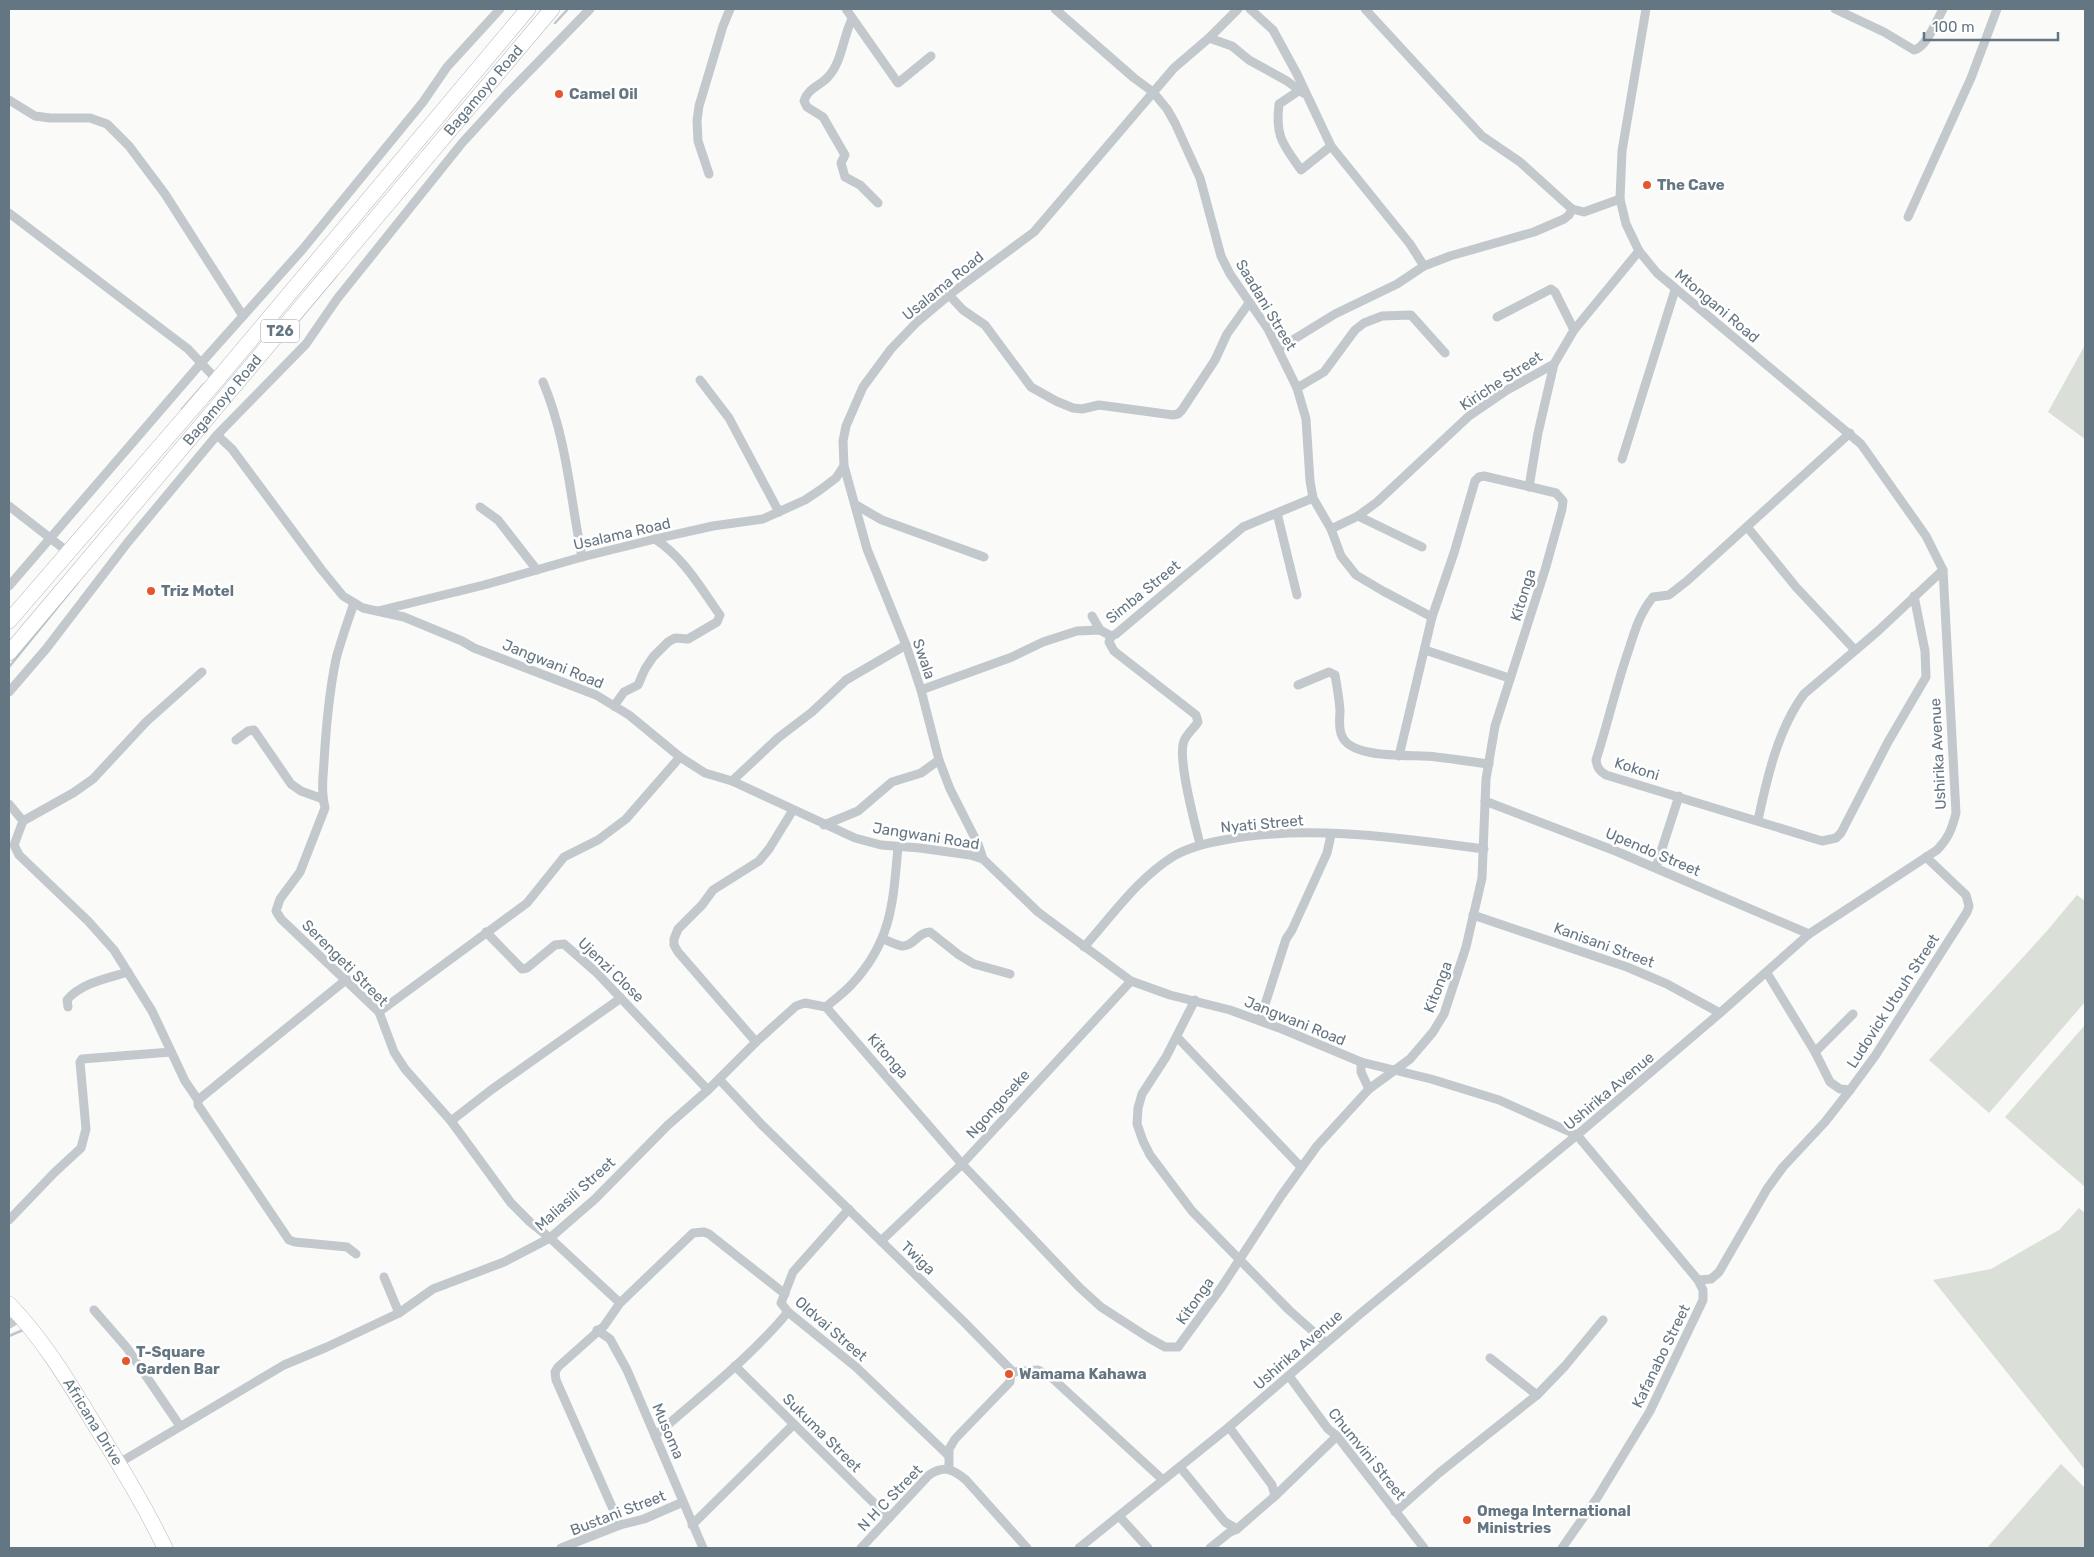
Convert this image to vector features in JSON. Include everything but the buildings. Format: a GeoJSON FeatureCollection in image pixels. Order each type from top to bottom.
{"type":"FeatureCollection","features":[{"type":"Feature","properties":{"kind":"main road","name":"Bagamoyo Road"},"geometry":{"type":"LineString","coordinates":[[9,621],[217,380],[528,9]]}},
{"type":"Feature","properties":{"kind":"main road","name":"Bagamoyo Road"},"geometry":{"type":"LineString","coordinates":[[9,653],[552,9]]}},
{"type":"Feature","properties":{"kind":"main road","name":"Africana Drive"},"geometry":{"type":"LineString","coordinates":[[9,1304],[15,1320],[50,1354],[144,1505],[164,1548]]}},
{"type":"Feature","properties":{"kind":"street"},"geometry":{"type":"LineString","coordinates":[[9,586],[49,537],[302,250],[423,102],[447,67],[500,9]]}},
{"type":"Feature","properties":{"kind":"street"},"geometry":{"type":"LineString","coordinates":[[9,692],[56,636],[128,542],[217,435],[306,344],[337,299],[462,143],[590,9]]}},
{"type":"Feature","properties":{"kind":"street"},"geometry":{"type":"LineString","coordinates":[[709,174],[698,141],[697,121],[715,53],[730,9]]}},
{"type":"Feature","properties":{"kind":"street"},"geometry":{"type":"LineString","coordinates":[[846,9],[898,83],[931,56]]}},
{"type":"Feature","properties":{"kind":"street","name":"Saadani Street"},"geometry":{"type":"LineString","coordinates":[[1055,9],[1134,78],[1153,92],[1167,109],[1200,178],[1221,256],[1268,329],[1297,388],[1306,419],[1313,498],[1331,529],[1341,556],[1356,575],[1432,617]]}},
{"type":"Feature","properties":{"kind":"street","name":"Usalama Road"},"geometry":{"type":"LineString","coordinates":[[375,612],[655,539],[713,526],[763,518],[805,500],[820,490],[836,478],[844,466],[843,441],[846,426],[863,387],[891,349],[917,322],[948,295],[1034,232],[1174,68],[1209,38],[1238,9]]}},
{"type":"Feature","properties":{"kind":"street"},"geometry":{"type":"LineString","coordinates":[[1250,9],[1273,30],[1310,100],[1331,146],[1410,244],[1424,266]]}},
{"type":"Feature","properties":{"kind":"street"},"geometry":{"type":"LineString","coordinates":[[1365,9],[1482,136],[1520,162],[1572,209],[1584,212],[1620,198]]}},
{"type":"Feature","properties":{"kind":"street","name":"Mtongani Road"},"geometry":{"type":"LineString","coordinates":[[1646,9],[1622,151],[1620,198],[1626,224],[1639,250],[1657,273],[1675,290],[1850,433],[1860,444],[1926,536],[1941,567]]}},
{"type":"Feature","properties":{"kind":"street"},"geometry":{"type":"LineString","coordinates":[[1835,9],[1884,32],[1914,50],[1917,50],[1924,43],[1942,9]]}},
{"type":"Feature","properties":{"kind":"street"},"geometry":{"type":"LineString","coordinates":[[1908,217],[1971,78],[1997,9]]}},
{"type":"Feature","properties":{"kind":"street"},"geometry":{"type":"LineString","coordinates":[[852,19],[833,71],[827,79],[808,91],[804,100],[808,107],[823,117],[845,155],[842,164],[845,177],[860,185],[878,203]]}},
{"type":"Feature","properties":{"kind":"street"},"geometry":{"type":"LineString","coordinates":[[1209,38],[1232,46],[1249,60],[1300,90],[1310,100]]}},
{"type":"Feature","properties":{"kind":"street"},"geometry":{"type":"LineString","coordinates":[[1300,90],[1279,104],[1277,126],[1284,146],[1300,170],[1331,146]]}},
{"type":"Feature","properties":{"kind":"street"},"geometry":{"type":"LineString","coordinates":[[9,100],[35,116],[90,118],[107,124],[129,146],[165,194],[244,316]]}},
{"type":"Feature","properties":{"kind":"street"},"geometry":{"type":"LineString","coordinates":[[1278,349],[1336,314],[1397,284],[1424,266],[1450,256],[1534,232],[1564,219],[1572,209]]}},
{"type":"Feature","properties":{"kind":"street"},"geometry":{"type":"LineString","coordinates":[[9,213],[181,343],[202,362],[217,380]]}},
{"type":"Feature","properties":{"kind":"street","name":"Kiriche Street"},"geometry":{"type":"LineString","coordinates":[[1331,529],[1358,516],[1406,476],[1469,416],[1507,390],[1554,364],[1574,330],[1639,250]]}},
{"type":"Feature","properties":{"kind":"street"},"geometry":{"type":"LineString","coordinates":[[1498,317],[1551,290],[1555,292],[1574,330]]}},
{"type":"Feature","properties":{"kind":"street"},"geometry":{"type":"LineString","coordinates":[[1622,459],[1675,290]]}},
{"type":"Feature","properties":{"kind":"street"},"geometry":{"type":"LineString","coordinates":[[948,295],[962,310],[985,325],[1031,387],[1039,392],[1074,408],[1082,409],[1099,405],[1173,415],[1178,414],[1182,410],[1215,360],[1227,334],[1249,302]]}},
{"type":"Feature","properties":{"kind":"street"},"geometry":{"type":"LineString","coordinates":[[1297,388],[1324,372],[1355,330],[1364,323],[1382,316],[1412,314],[1445,353]]}},
{"type":"Feature","properties":{"kind":"street"},"geometry":{"type":"LineString","coordinates":[[1529,487],[1538,433],[1554,364]]}},
{"type":"Feature","properties":{"kind":"street"},"geometry":{"type":"LineString","coordinates":[[700,380],[729,418],[779,512]]}},
{"type":"Feature","properties":{"kind":"street"},"geometry":{"type":"LineString","coordinates":[[543,382],[554,409],[562,440],[582,557]]}},
{"type":"Feature","properties":{"kind":"street","name":"Kokoni"},"geometry":{"type":"LineString","coordinates":[[1850,433],[1748,528],[1677,590],[1668,595],[1653,597],[1645,607],[1614,691],[1596,760],[1601,772],[1822,841],[1836,838],[1842,833],[1888,742],[1926,677],[1925,651],[1914,596]]}},
{"type":"Feature","properties":{"kind":"street","name":"Jangwani Road"},"geometry":{"type":"LineString","coordinates":[[217,435],[232,449],[321,570],[343,596],[354,603],[375,612],[422,624],[474,648],[596,695],[629,715],[680,757],[705,773],[732,781],[855,838],[898,847],[970,855],[983,859],[1038,912],[1131,981],[1170,995],[1195,1000],[1260,1020],[1362,1062],[1440,1082],[1499,1100],[1577,1136]]}},
{"type":"Feature","properties":{"kind":"street","name":"Swala"},"geometry":{"type":"LineString","coordinates":[[844,466],[867,549],[906,646],[921,690],[939,760],[950,789],[978,844],[983,859]]}},
{"type":"Feature","properties":{"kind":"street","name":"Kitonga"},"geometry":{"type":"LineString","coordinates":[[826,1007],[962,1164],[1079,1287],[1101,1307],[1165,1347],[1178,1347],[1240,1261],[1300,1167],[1369,1089],[1410,1059],[1421,1047],[1444,1014],[1466,947],[1482,878],[1486,779],[1496,726],[1509,678],[1545,570],[1563,501],[1556,493],[1484,476],[1479,477],[1475,481],[1454,553],[1432,617],[1399,756]]}},
{"type":"Feature","properties":{"kind":"street","name":"Simba Street"},"geometry":{"type":"LineString","coordinates":[[921,690],[1012,657],[1043,642],[1077,631],[1100,630],[1110,636],[1120,631],[1243,527],[1313,498]]}},
{"type":"Feature","properties":{"kind":"street"},"geometry":{"type":"LineString","coordinates":[[856,504],[882,520],[984,557]]}},
{"type":"Feature","properties":{"kind":"street"},"geometry":{"type":"LineString","coordinates":[[9,506],[68,552]]}},
{"type":"Feature","properties":{"kind":"street"},"geometry":{"type":"LineString","coordinates":[[480,507],[498,520],[537,570]]}},
{"type":"Feature","properties":{"kind":"street"},"geometry":{"type":"LineString","coordinates":[[1277,513],[1298,594]]}},
{"type":"Feature","properties":{"kind":"street"},"geometry":{"type":"LineString","coordinates":[[1358,516],[1422,547]]}},
{"type":"Feature","properties":{"kind":"street"},"geometry":{"type":"LineString","coordinates":[[1748,528],[1796,587],[1855,650]]}},
{"type":"Feature","properties":{"kind":"street"},"geometry":{"type":"LineString","coordinates":[[614,706],[624,692],[638,685],[653,657],[668,642],[675,638],[688,640],[717,622],[720,615],[681,560],[671,549],[655,539]]}},
{"type":"Feature","properties":{"kind":"street"},"geometry":{"type":"LineString","coordinates":[[1758,820],[1776,754],[1796,705],[1804,694],[1914,596],[1941,567]]}},
{"type":"Feature","properties":{"kind":"street","name":"Ushirika Avenue"},"geometry":{"type":"LineString","coordinates":[[1079,1548],[1229,1427],[1326,1343],[1577,1136],[1767,973],[1809,934],[1937,850],[1946,841],[1952,829],[1956,813],[1941,567]]}},
{"type":"Feature","properties":{"kind":"street","name":"Serengeti Street"},"geometry":{"type":"LineString","coordinates":[[354,603],[337,657],[330,693],[326,723],[323,799],[325,808],[300,872],[280,899],[276,911],[281,919],[347,979],[379,1012],[394,1052],[405,1068],[451,1121],[511,1202],[530,1222],[620,1303]]}},
{"type":"Feature","properties":{"kind":"street"},"geometry":{"type":"LineString","coordinates":[[1092,616],[1100,630]]}},
{"type":"Feature","properties":{"kind":"street"},"geometry":{"type":"LineString","coordinates":[[1110,636],[1109,642],[1114,651],[1196,715],[1198,722],[1184,741],[1183,748],[1184,772],[1200,844]]}},
{"type":"Feature","properties":{"kind":"street"},"geometry":{"type":"LineString","coordinates":[[732,781],[778,738],[812,712],[846,680],[906,646]]}},
{"type":"Feature","properties":{"kind":"street"},"geometry":{"type":"LineString","coordinates":[[1425,650],[1509,678]]}},
{"type":"Feature","properties":{"kind":"street"},"geometry":{"type":"LineString","coordinates":[[202,672],[146,722],[93,779],[74,793],[23,821],[14,845],[19,855],[95,928],[114,950],[152,1011],[185,1081],[198,1100],[198,1105],[289,1240],[347,1247],[356,1254]]}},
{"type":"Feature","properties":{"kind":"street"},"geometry":{"type":"LineString","coordinates":[[1298,685],[1329,672],[1335,675],[1340,708],[1340,731],[1349,745],[1365,751],[1399,756],[1434,756],[1489,764]]}},
{"type":"Feature","properties":{"kind":"street"},"geometry":{"type":"LineString","coordinates":[[236,740],[248,731],[254,730],[292,784],[301,791],[323,799]]}},
{"type":"Feature","properties":{"kind":"street"},"geometry":{"type":"LineString","coordinates":[[379,1012],[527,903],[564,857],[598,840],[626,819],[680,757]]}},
{"type":"Feature","properties":{"kind":"street"},"geometry":{"type":"LineString","coordinates":[[824,825],[858,811],[892,782],[921,773],[939,760]]}},
{"type":"Feature","properties":{"kind":"street"},"geometry":{"type":"LineString","coordinates":[[1656,867],[1679,796]]}},
{"type":"Feature","properties":{"kind":"street","name":"Upendo Street"},"geometry":{"type":"LineString","coordinates":[[1485,801],[1550,824],[1656,867],[1809,934]]}},
{"type":"Feature","properties":{"kind":"street"},"geometry":{"type":"LineString","coordinates":[[9,804],[23,821]]}},
{"type":"Feature","properties":{"kind":"street"},"geometry":{"type":"LineString","coordinates":[[756,1042],[678,952],[674,945],[674,939],[678,929],[702,905],[713,890],[759,861],[769,849],[793,810]]}},
{"type":"Feature","properties":{"kind":"street","name":"Nyati Street"},"geometry":{"type":"LineString","coordinates":[[1084,947],[1146,877],[1175,855],[1200,844],[1273,834],[1331,834],[1484,849]]}},
{"type":"Feature","properties":{"kind":"street"},"geometry":{"type":"LineString","coordinates":[[1260,1020],[1286,939],[1292,930],[1327,853],[1331,834]]}},
{"type":"Feature","properties":{"kind":"street"},"geometry":{"type":"LineString","coordinates":[[826,1007],[852,985],[874,957],[883,940],[891,908],[898,847]]}},
{"type":"Feature","properties":{"kind":"street","name":"Ludovick Utouh Street"},"geometry":{"type":"LineString","coordinates":[[1767,973],[1815,1052],[1830,1082],[1840,1089],[1850,1090],[1876,1056],[1968,912],[1969,906],[1966,895],[1926,857]]}},
{"type":"Feature","properties":{"kind":"street","name":"Kanisani Street"},"geometry":{"type":"LineString","coordinates":[[1473,915],[1627,967],[1667,984],[1720,1013]]}},
{"type":"Feature","properties":{"kind":"street","name":"Ujenzi Close"},"geometry":{"type":"LineString","coordinates":[[486,932],[522,969],[527,968],[554,945],[564,944],[596,972],[708,1090]]}},
{"type":"Feature","properties":{"kind":"street"},"geometry":{"type":"LineString","coordinates":[[883,940],[903,946],[910,944],[923,932],[930,932],[959,955],[974,964],[1010,974]]}},
{"type":"Feature","properties":{"kind":"street"},"geometry":{"type":"LineString","coordinates":[[68,1007],[67,1000],[73,993],[102,980],[128,972]]}},
{"type":"Feature","properties":{"kind":"street"},"geometry":{"type":"LineString","coordinates":[[198,1100],[347,979]]}},
{"type":"Feature","properties":{"kind":"street","name":"Ngongoseke"},"geometry":{"type":"LineString","coordinates":[[881,1241],[962,1164],[1131,981]]}},
{"type":"Feature","properties":{"kind":"street"},"geometry":{"type":"LineString","coordinates":[[451,1121],[491,1090],[621,998]]}},
{"type":"Feature","properties":{"kind":"street"},"geometry":{"type":"LineString","coordinates":[[1195,1000],[1177,1037],[1142,1094],[1138,1108],[1137,1124],[1143,1141],[1150,1154],[1192,1211],[1240,1261],[1326,1343]]}},
{"type":"Feature","properties":{"kind":"street","name":"Maliasili Street"},"geometry":{"type":"LineString","coordinates":[[119,1463],[284,1365],[327,1347],[399,1312],[433,1290],[504,1262],[550,1238],[595,1198],[668,1125],[708,1090],[756,1042],[796,1006],[806,1003],[826,1007]]}},
{"type":"Feature","properties":{"kind":"street"},"geometry":{"type":"LineString","coordinates":[[1815,1052],[1853,1014]]}},
{"type":"Feature","properties":{"kind":"street"},"geometry":{"type":"LineString","coordinates":[[1177,1037],[1300,1167]]}},
{"type":"Feature","properties":{"kind":"street"},"geometry":{"type":"LineString","coordinates":[[9,1220],[81,1148],[86,1129],[80,1062],[82,1059],[171,1052]]}},
{"type":"Feature","properties":{"kind":"street"},"geometry":{"type":"LineString","coordinates":[[1362,1062],[1361,1072],[1369,1089]]}},
{"type":"Feature","properties":{"kind":"street","name":"Twiga"},"geometry":{"type":"LineString","coordinates":[[719,1079],[761,1124],[1002,1360],[1012,1374]]}},
{"type":"Feature","properties":{"kind":"street"},"geometry":{"type":"LineString","coordinates":[[1577,1136],[1698,1280],[1706,1280],[1715,1277],[1783,1167],[1825,1122],[1850,1090]]}},
{"type":"Feature","properties":{"kind":"street","name":"Oldvai Street"},"geometry":{"type":"LineString","coordinates":[[849,1210],[793,1272],[781,1303],[788,1312],[856,1367],[948,1456]]}},
{"type":"Feature","properties":{"kind":"street"},"geometry":{"type":"LineString","coordinates":[[620,1525],[555,1376],[558,1367],[597,1330],[604,1326],[620,1303],[693,1233],[704,1232],[714,1237],[785,1294]]}},
{"type":"Feature","properties":{"kind":"street"},"geometry":{"type":"LineString","coordinates":[[384,1277],[399,1312]]}},
{"type":"Feature","properties":{"kind":"street","name":"Kafanabo Street"},"geometry":{"type":"LineString","coordinates":[[1562,1548],[1625,1453],[1664,1384],[1702,1300],[1702,1290],[1698,1280]]}},
{"type":"Feature","properties":{"kind":"street"},"geometry":{"type":"LineString","coordinates":[[94,1310],[127,1348],[180,1426]]}},
{"type":"Feature","properties":{"kind":"street"},"geometry":{"type":"LineString","coordinates":[[655,1436],[770,1334],[788,1312]]}},
{"type":"Feature","properties":{"kind":"street"},"geometry":{"type":"LineString","coordinates":[[1395,1512],[1536,1395],[1565,1366],[1603,1320]]}},
{"type":"Feature","properties":{"kind":"street","name":"Musoma"},"geometry":{"type":"LineString","coordinates":[[597,1330],[610,1339],[618,1355],[703,1548]]}},
{"type":"Feature","properties":{"kind":"street"},"geometry":{"type":"LineString","coordinates":[[1490,1358],[1536,1395]]}},
{"type":"Feature","properties":{"kind":"street","name":"Sukuma Street"},"geometry":{"type":"LineString","coordinates":[[735,1366],[889,1518]]}},
{"type":"Feature","properties":{"kind":"street"},"geometry":{"type":"LineString","coordinates":[[1027,1548],[966,1480],[956,1471],[949,1469],[949,1449],[955,1439],[1010,1382],[1013,1372],[1038,1370],[1051,1377],[1163,1480]]}},
{"type":"Feature","properties":{"kind":"street","name":"Chumvini Street"},"geometry":{"type":"LineString","coordinates":[[1290,1376],[1328,1429],[1337,1436],[1424,1548]]}},
{"type":"Feature","properties":{"kind":"street"},"geometry":{"type":"LineString","coordinates":[[692,1525],[793,1425]]}},
{"type":"Feature","properties":{"kind":"street"},"geometry":{"type":"LineString","coordinates":[[1229,1427],[1272,1485],[1275,1496]]}},
{"type":"Feature","properties":{"kind":"street"},"geometry":{"type":"LineString","coordinates":[[1210,1548],[1230,1532],[1237,1529],[1275,1496],[1337,1436]]}},
{"type":"Feature","properties":{"kind":"street"},"geometry":{"type":"LineString","coordinates":[[1180,1467],[1225,1522],[1237,1529]]}},
{"type":"Feature","properties":{"kind":"street","name":"N H C Street"},"geometry":{"type":"LineString","coordinates":[[861,1548],[929,1475],[941,1468],[949,1469]]}},
{"type":"Feature","properties":{"kind":"street","name":"Bustani Street"},"geometry":{"type":"LineString","coordinates":[[561,1548],[620,1525],[644,1519],[683,1502]]}},
{"type":"Feature","properties":{"kind":"street"},"geometry":{"type":"LineString","coordinates":[[1119,1516],[1148,1548]]}},
{"type":"Feature","properties":{"kind":"shaded area"},"geometry":{"type":"Polygon","coordinates":[[[2085,345],[2085,439],[2048,412],[2085,345]]]}},
{"type":"Feature","properties":{"kind":"shaded area"},"geometry":{"type":"Polygon","coordinates":[[[2077,895],[2085,901],[2085,1002],[1989,1113],[1929,1060],[2046,932],[2077,895]]]}},
{"type":"Feature","properties":{"kind":"shaded area"},"geometry":{"type":"Polygon","coordinates":[[[2085,1025],[2085,1187],[2005,1117],[2085,1025]]]}},
{"type":"Feature","properties":{"kind":"shaded area"},"geometry":{"type":"Polygon","coordinates":[[[2079,1208],[2085,1213],[2085,1470],[1933,1280],[1991,1269],[2059,1230],[2079,1208]]]}},
{"type":"Feature","properties":{"kind":"shaded area"},"geometry":{"type":"Polygon","coordinates":[[[2061,1464],[2085,1488],[2085,1548],[1987,1548],[2061,1464]]]}},
{"type":"Feature","properties":{"kind":"waterway"},"geometry":{"type":"LineString","coordinates":[[555,23],[568,9]]}},
{"type":"Feature","properties":{"kind":"waterway"},"geometry":{"type":"LineString","coordinates":[[288,333],[336,276]]}},
{"type":"Feature","properties":{"kind":"waterway"},"geometry":{"type":"LineString","coordinates":[[182,409],[204,384]]}},
{"type":"Feature","properties":{"kind":"waterway"},"geometry":{"type":"LineString","coordinates":[[9,667],[78,582]]}},
{"type":"Feature","properties":{"kind":"waterway"},"geometry":{"type":"LineString","coordinates":[[9,1336],[23,1330]]}},
{"type":"Feature","properties":{"kind":"place","name":"Camel Oil"},"geometry":{"type":"Point","coordinates":[559,94]}},
{"type":"Feature","properties":{"kind":"place","name":"The Cave"},"geometry":{"type":"Point","coordinates":[1647,185]}},
{"type":"Feature","properties":{"kind":"place","name":"Triz Motel"},"geometry":{"type":"Point","coordinates":[151,591]}},
{"type":"Feature","properties":{"kind":"place","name":"T-Square Garden Bar"},"geometry":{"type":"Point","coordinates":[126,1361]}},
{"type":"Feature","properties":{"kind":"place","name":"Wamama Kahawa"},"geometry":{"type":"Point","coordinates":[1009,1374]}},
{"type":"Feature","properties":{"kind":"place","name":"Omega International Ministries"},"geometry":{"type":"Point","coordinates":[1467,1520]}}]}
